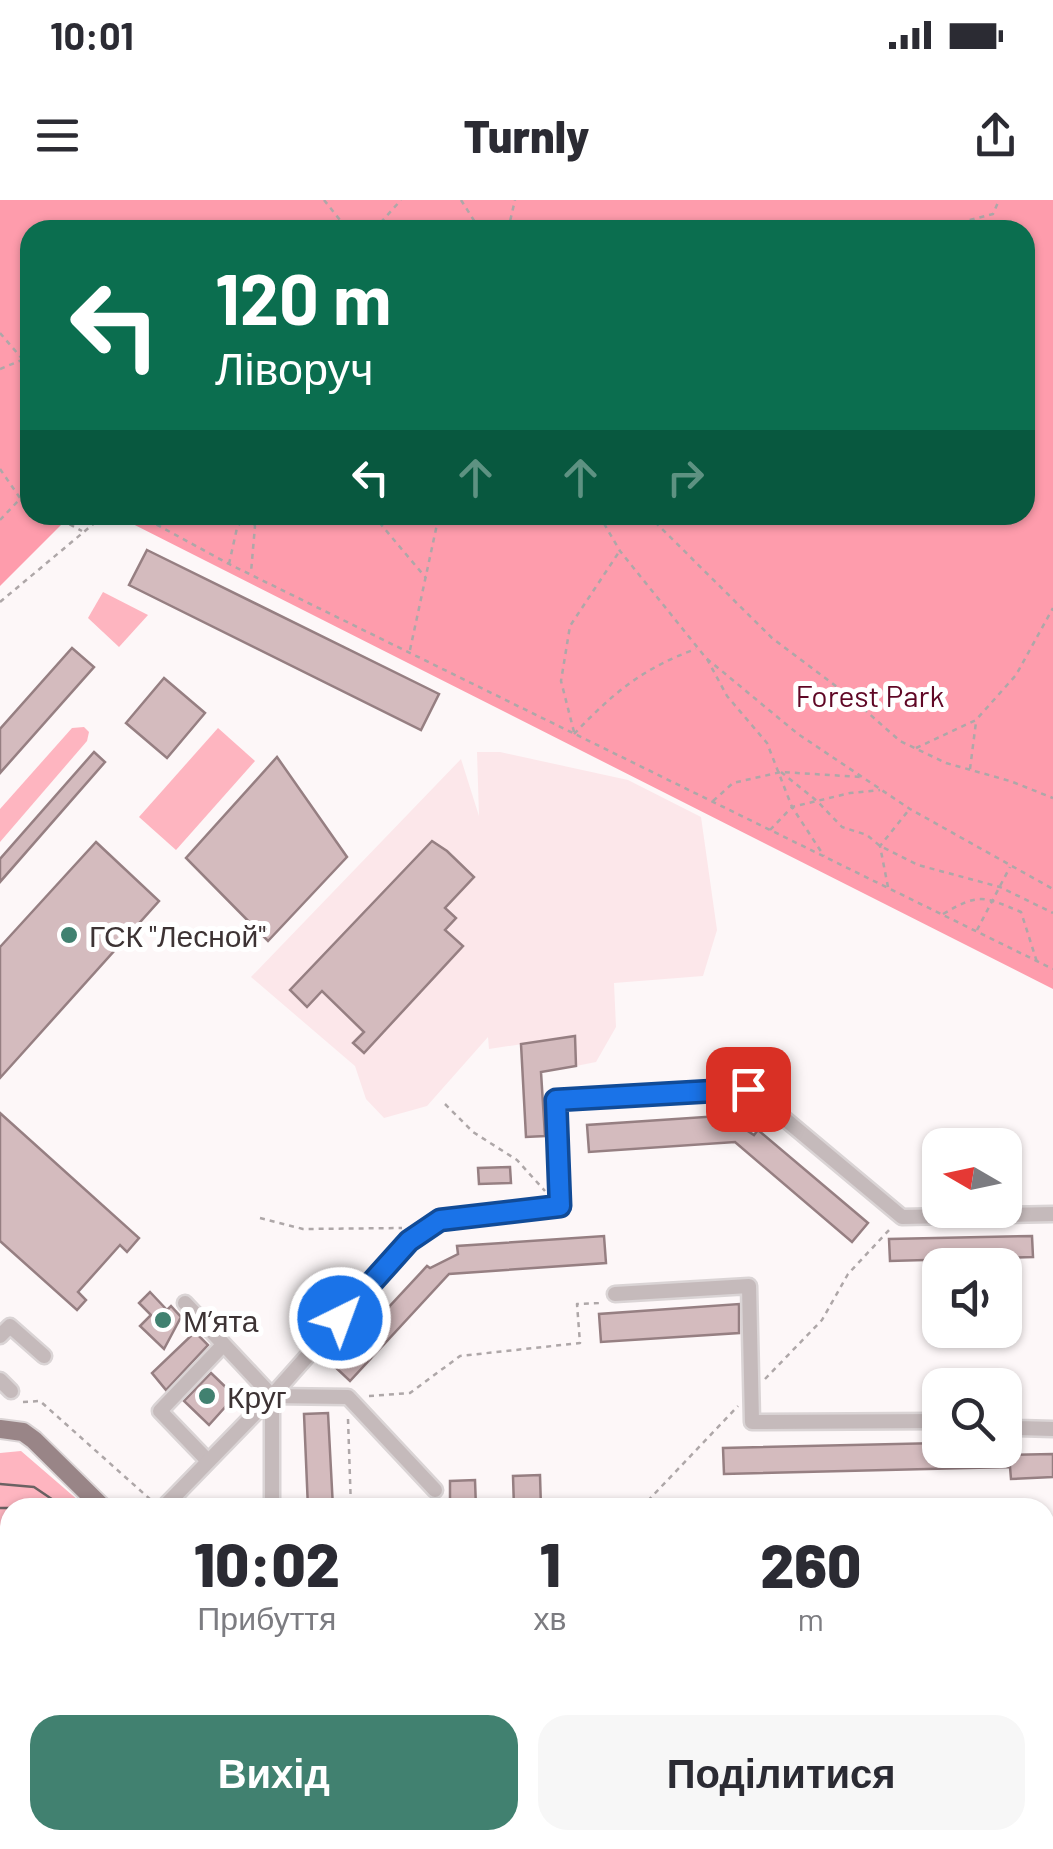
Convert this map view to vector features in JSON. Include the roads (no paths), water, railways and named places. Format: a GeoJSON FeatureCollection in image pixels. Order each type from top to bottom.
{"type":"FeatureCollection","features":[{"type":"Feature","properties":{"kind":"main road"},"geometry":{"type":"LineString","coordinates":[[0,1429],[23,1432],[34,1440],[94,1498]]}},
{"type":"Feature","properties":{"kind":"street"},"geometry":{"type":"LineString","coordinates":[[171,1498],[272,1396],[409,1241],[440,1220],[560,1206],[556,1100],[748,1089],[902,1217],[1053,1214]]}},
{"type":"Feature","properties":{"kind":"street"},"geometry":{"type":"LineString","coordinates":[[615,1298],[748,1286],[752,1422],[922,1421]]}},
{"type":"Feature","properties":{"kind":"street"},"geometry":{"type":"LineString","coordinates":[[184,1303],[272,1396],[272,1498]]}},
{"type":"Feature","properties":{"kind":"street"},"geometry":{"type":"LineString","coordinates":[[0,1336],[10,1326],[44,1356]]}},
{"type":"Feature","properties":{"kind":"street"},"geometry":{"type":"LineString","coordinates":[[208,1460],[160,1411],[223,1345]]}},
{"type":"Feature","properties":{"kind":"street"},"geometry":{"type":"LineString","coordinates":[[272,1396],[348,1397],[435,1490]]}},
{"type":"Feature","properties":{"kind":"street"},"geometry":{"type":"LineString","coordinates":[[1022,1428],[1053,1429]]}},
{"type":"Feature","properties":{"kind":"tram line"},"geometry":{"type":"LineString","coordinates":[[0,1484],[34,1487],[50,1498]]}},
{"type":"Feature","properties":{"kind":"place","name":"ГСК \"Лесной\""},"geometry":{"type":"Point","coordinates":[69,935]}},
{"type":"Feature","properties":{"kind":"place","name":"Мʼята"},"geometry":{"type":"Point","coordinates":[163,1320]}},
{"type":"Feature","properties":{"kind":"place","name":"Круг"},"geometry":{"type":"Point","coordinates":[207,1396]}},
{"type":"Feature","properties":{"kind":"park label","name":"Forest Park"},"geometry":{"type":"Point","coordinates":[870,695]}}]}
